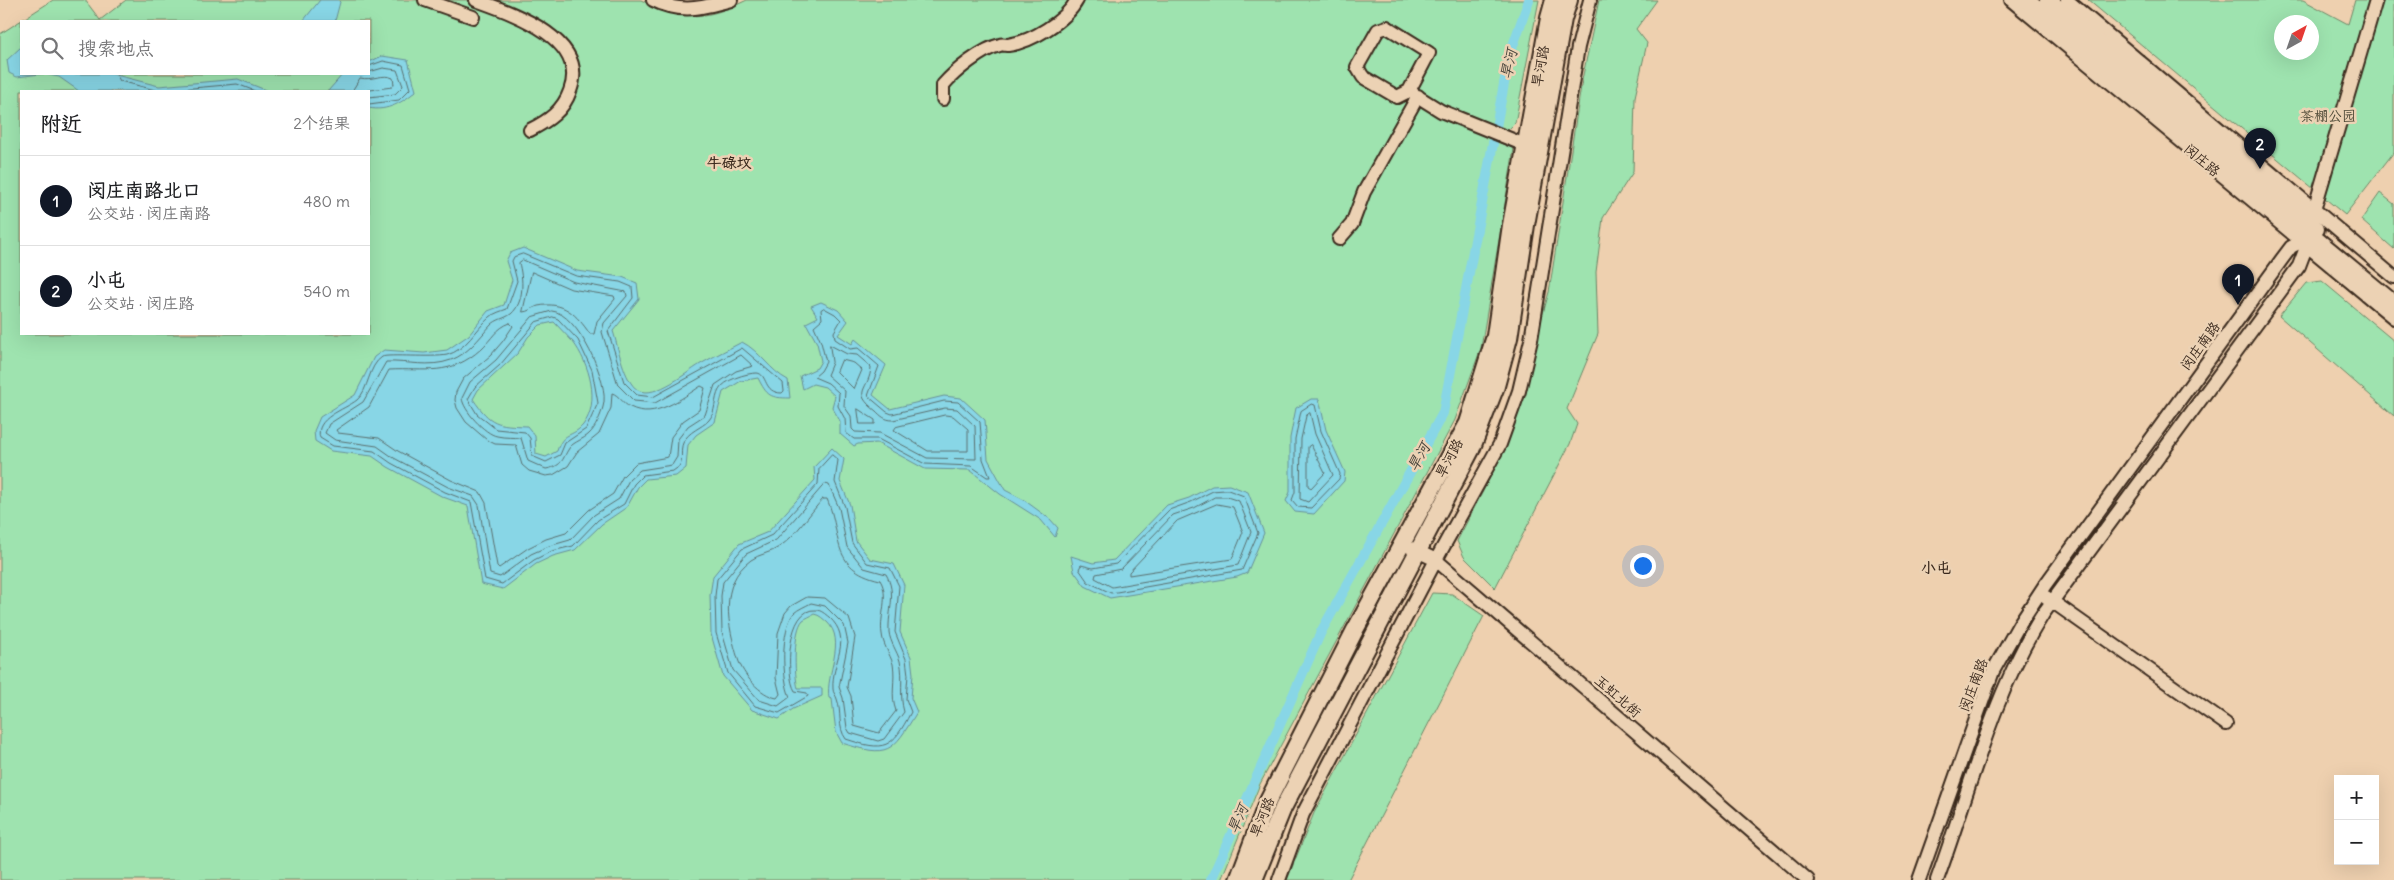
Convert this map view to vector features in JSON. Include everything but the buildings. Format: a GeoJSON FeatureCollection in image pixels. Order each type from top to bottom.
{"type":"FeatureCollection","features":[{"type":"Feature","properties":{"kind":"main road","name":"旱河路"},"geometry":{"type":"LineString","coordinates":[[1238,880],[1267,803],[1354,630],[1402,543],[1465,446],[1494,336],[1511,225],[1520,143],[1554,0]]}},
{"type":"Feature","properties":{"kind":"main road","name":"旱河路"},"geometry":{"type":"LineString","coordinates":[[1254,880],[1287,799],[1418,551],[1465,446],[1496,386],[1509,338],[1526,225],[1563,19],[1570,0]]}},
{"type":"Feature","properties":{"kind":"main road","name":"闵庄路"},"geometry":{"type":"LineString","coordinates":[[2027,0],[2394,304]]}},
{"type":"Feature","properties":{"kind":"main road","name":"闵庄路"},"geometry":{"type":"LineString","coordinates":[[2048,0],[2292,204],[2309,232],[2394,295]]}},
{"type":"Feature","properties":{"kind":"street"},"geometry":{"type":"LineString","coordinates":[[425,0],[473,18]]}},
{"type":"Feature","properties":{"kind":"street"},"geometry":{"type":"LineString","coordinates":[[476,0],[527,21],[549,35],[566,50],[574,65],[573,84],[566,103],[548,122],[530,130]]}},
{"type":"Feature","properties":{"kind":"street"},"geometry":{"type":"LineString","coordinates":[[653,0],[670,8],[700,8],[731,0]]}},
{"type":"Feature","properties":{"kind":"street"},"geometry":{"type":"LineString","coordinates":[[943,99],[943,85],[965,63],[1000,45],[1008,45],[1052,28],[1071,12],[1077,0]]}},
{"type":"Feature","properties":{"kind":"street"},"geometry":{"type":"LineString","coordinates":[[1279,880],[1303,814],[1436,560],[1500,444],[1519,391],[1531,340],[1578,47],[1590,0]]}},
{"type":"Feature","properties":{"kind":"street","name":"闵庄路"},"geometry":{"type":"LineString","coordinates":[[2011,0],[2309,232],[2394,318]]}},
{"type":"Feature","properties":{"kind":"street","name":"闵庄路"},"geometry":{"type":"LineString","coordinates":[[2067,0],[2300,195],[2309,232],[2394,277]]}},
{"type":"Feature","properties":{"kind":"street"},"geometry":{"type":"LineString","coordinates":[[1937,880],[2005,684],[2028,638],[2299,266],[2376,0]]}},
{"type":"Feature","properties":{"kind":"street"},"geometry":{"type":"LineString","coordinates":[[1339,239],[1352,224],[1364,192],[1413,93],[1429,53],[1387,27],[1378,30],[1357,67],[1363,77],[1397,98],[1413,93]]}},
{"type":"Feature","properties":{"kind":"street"},"geometry":{"type":"LineString","coordinates":[[1413,93],[1441,111],[1520,143]]}},
{"type":"Feature","properties":{"kind":"street","name":"闵庄南路"},"geometry":{"type":"LineString","coordinates":[[1918,880],[1993,671],[2040,592],[2282,259],[2291,247],[2309,232]]}},
{"type":"Feature","properties":{"kind":"street","name":"玉虹北街"},"geometry":{"type":"LineString","coordinates":[[1402,543],[1436,560],[1808,880]]}},
{"type":"Feature","properties":{"kind":"street"},"geometry":{"type":"LineString","coordinates":[[2040,592],[2226,724]]}},
{"type":"Feature","properties":{"kind":"green space"},"geometry":{"type":"Polygon","coordinates":[[[53,0],[85,0],[100,20],[22,20],[53,0]]]}},
{"type":"Feature","properties":{"kind":"green space"},"geometry":{"type":"Polygon","coordinates":[[[126,0],[641,0],[669,12],[694,16],[718,12],[747,0],[1539,0],[1515,123],[1508,130],[1481,120],[1478,133],[1514,149],[1481,348],[1455,420],[1260,784],[1221,880],[0,880],[0,34],[20,21],[20,75],[370,75],[370,20],[100,20],[126,0]]]}},
{"type":"Feature","properties":{"kind":"green space"},"geometry":{"type":"Polygon","coordinates":[[[1599,0],[1657,0],[1636,29],[1647,43],[1635,97],[1633,172],[1603,218],[1596,272],[1598,334],[1567,409],[1577,424],[1570,444],[1495,588],[1464,557],[1457,541],[1505,449],[1549,292],[1582,80],[1599,0]]]}},
{"type":"Feature","properties":{"kind":"green space","name":"茶棚公园"},"geometry":{"type":"Polygon","coordinates":[[[2088,0],[2303,0],[2348,24],[2355,0],[2394,0],[2394,152],[2345,215],[2088,0]]]}},
{"type":"Feature","properties":{"kind":"green space"},"geometry":{"type":"Polygon","coordinates":[[[2380,193],[2394,204],[2394,249],[2361,220],[2380,193]]]}},
{"type":"Feature","properties":{"kind":"green space"},"geometry":{"type":"Polygon","coordinates":[[[2322,281],[2394,341],[2394,416],[2279,316],[2306,283],[2322,281]]]}},
{"type":"Feature","properties":{"kind":"green space"},"geometry":{"type":"Polygon","coordinates":[[[1432,593],[1452,594],[1484,616],[1348,880],[1287,880],[1314,813],[1432,593]]]}},
{"type":"Feature","properties":{"kind":"water"},"geometry":{"type":"Polygon","coordinates":[[[320,0],[338,0],[340,2],[335,20],[304,20],[320,0]]]}},
{"type":"Feature","properties":{"kind":"water"},"geometry":{"type":"Polygon","coordinates":[[[20,48],[20,75],[32,75],[17,77],[9,73],[7,60],[20,48]]]}},
{"type":"Feature","properties":{"kind":"water"},"geometry":{"type":"Polygon","coordinates":[[[382,56],[408,60],[416,91],[394,105],[376,109],[370,108],[370,90],[329,90],[342,75],[370,75],[370,62],[382,56]]]}},
{"type":"Feature","properties":{"kind":"water"},"geometry":{"type":"Polygon","coordinates":[[[49,75],[116,75],[159,86],[238,79],[266,90],[78,90],[59,77],[49,75]]]}},
{"type":"Feature","properties":{"kind":"water"},"geometry":{"type":"Polygon","coordinates":[[[523,248],[577,271],[622,277],[637,283],[639,299],[613,331],[625,372],[633,386],[638,390],[645,392],[662,388],[704,362],[742,342],[788,380],[790,398],[770,395],[758,378],[741,381],[723,392],[715,422],[696,435],[688,445],[686,468],[676,476],[646,479],[638,487],[627,507],[602,524],[575,550],[553,556],[536,564],[503,589],[481,584],[468,506],[443,497],[388,467],[372,456],[331,451],[315,441],[314,431],[320,417],[355,395],[374,357],[384,350],[424,353],[447,350],[469,335],[488,311],[504,305],[512,280],[506,261],[510,253],[523,248]],[[554,322],[540,325],[528,337],[518,353],[478,390],[473,399],[490,419],[496,422],[527,426],[535,436],[536,454],[546,457],[557,451],[565,437],[583,425],[588,416],[592,394],[588,371],[579,351],[554,322]]]}},
{"type":"Feature","properties":{"kind":"water"},"geometry":{"type":"Polygon","coordinates":[[[821,302],[838,310],[848,321],[838,335],[852,344],[855,339],[886,365],[873,395],[890,409],[944,396],[961,398],[985,420],[988,459],[1005,490],[1024,500],[1050,519],[1058,528],[1055,537],[1041,520],[1000,494],[970,470],[925,469],[877,443],[854,446],[840,434],[840,421],[832,407],[835,396],[825,387],[813,384],[803,389],[800,376],[817,368],[821,361],[817,343],[806,323],[818,317],[811,306],[821,302]]]}},
{"type":"Feature","properties":{"kind":"water"},"geometry":{"type":"Polygon","coordinates":[[[1311,399],[1319,399],[1326,430],[1345,472],[1344,481],[1314,514],[1295,512],[1286,501],[1290,492],[1290,438],[1296,408],[1311,399]]]}},
{"type":"Feature","properties":{"kind":"water"},"geometry":{"type":"Polygon","coordinates":[[[832,448],[844,459],[840,481],[850,505],[856,541],[870,559],[894,564],[904,585],[900,632],[911,657],[913,674],[911,698],[917,712],[895,744],[880,751],[858,748],[842,743],[836,732],[832,699],[829,698],[835,639],[833,630],[821,617],[814,614],[803,620],[800,625],[797,633],[795,663],[798,688],[822,688],[822,696],[793,709],[779,719],[752,710],[723,676],[711,634],[710,595],[713,576],[739,544],[768,532],[815,480],[814,467],[832,448]]]}},
{"type":"Feature","properties":{"kind":"water"},"geometry":{"type":"Polygon","coordinates":[[[1229,485],[1248,492],[1264,533],[1247,573],[1237,577],[1110,598],[1085,586],[1074,571],[1071,556],[1093,563],[1114,560],[1167,505],[1189,498],[1212,486],[1229,485]]]}},
{"type":"Feature","properties":{"kind":"waterway","name":"旱河"},"geometry":{"type":"LineString","coordinates":[[1211,880],[1321,632],[1443,413],[1509,57],[1529,0]]}},
{"type":"Feature","properties":{"kind":"place","name":"小屯"},"geometry":{"type":"Point","coordinates":[2260,169]}},
{"type":"Feature","properties":{"kind":"place","name":"闵庄南路北口"},"geometry":{"type":"Point","coordinates":[2238,305]}},
{"type":"Feature","properties":{"kind":"district","name":"牛碌坟"},"geometry":{"type":"Point","coordinates":[729,163]}},
{"type":"Feature","properties":{"kind":"district","name":"小屯"},"geometry":{"type":"Point","coordinates":[1936,568]}}]}
